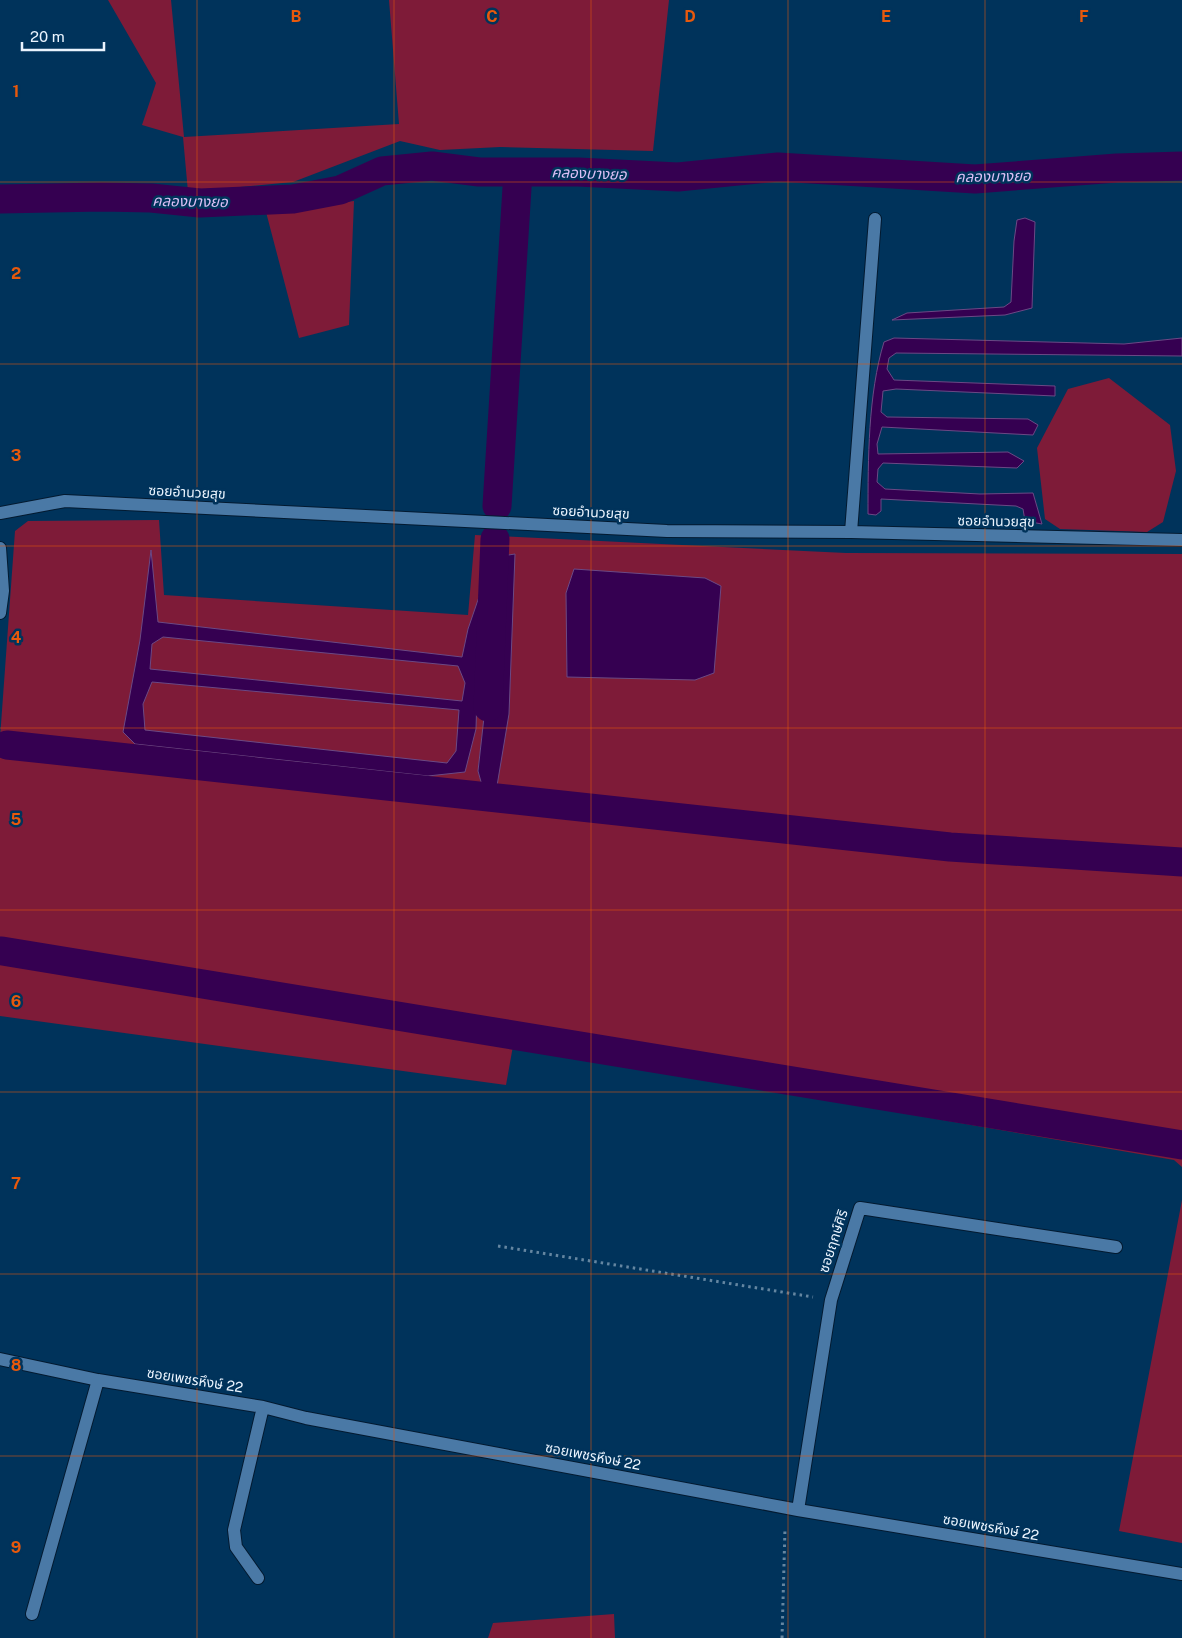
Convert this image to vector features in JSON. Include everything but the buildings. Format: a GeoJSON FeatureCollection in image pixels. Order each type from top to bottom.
{"type":"FeatureCollection","features":[{"type":"Feature","properties":{"kind":"street"},"geometry":{"type":"LineString","coordinates":[[851,532],[875,219]]}},
{"type":"Feature","properties":{"kind":"street","name":"ซอยอำนวยสุข"},"geometry":{"type":"LineString","coordinates":[[0,512],[65,502],[667,531],[851,532],[1182,540]]}},
{"type":"Feature","properties":{"kind":"street"},"geometry":{"type":"LineString","coordinates":[[0,548],[3,591],[0,613]]}},
{"type":"Feature","properties":{"kind":"street","name":"ซอยฤกษ์ศิริ"},"geometry":{"type":"LineString","coordinates":[[792,1509],[831,1300],[860,1208],[1116,1248]]}},
{"type":"Feature","properties":{"kind":"street","name":"ซอยเพชรหึงษ์ 22"},"geometry":{"type":"LineString","coordinates":[[0,1359],[98,1380],[264,1407],[306,1418],[792,1509],[1182,1574]]}},
{"type":"Feature","properties":{"kind":"street"},"geometry":{"type":"LineString","coordinates":[[32,1614],[98,1380]]}},
{"type":"Feature","properties":{"kind":"street"},"geometry":{"type":"LineString","coordinates":[[258,1578],[236,1547],[234,1530],[264,1407]]}},
{"type":"Feature","properties":{"kind":"path"},"geometry":{"type":"LineString","coordinates":[[498,1246],[831,1300]]}},
{"type":"Feature","properties":{"kind":"path"},"geometry":{"type":"LineString","coordinates":[[782,1638],[792,1509]]}},
{"type":"Feature","properties":{"kind":"shaded area"},"geometry":{"type":"Polygon","coordinates":[[[108,0],[171,0],[184,137],[399,124],[389,0],[669,0],[653,151],[500,147],[440,150],[400,141],[293,182],[188,192],[183,137],[142,125],[156,83],[108,0]]]}},
{"type":"Feature","properties":{"kind":"shaded area"},"geometry":{"type":"Polygon","coordinates":[[[354,201],[349,325],[299,338],[266,212],[354,201]]]}},
{"type":"Feature","properties":{"kind":"shaded area"},"geometry":{"type":"Polygon","coordinates":[[[1025,218],[1035,222],[1032,308],[1005,315],[892,320],[907,313],[1004,307],[1011,302],[1017,220],[1025,218]]]}},
{"type":"Feature","properties":{"kind":"shaded area"},"geometry":{"type":"Polygon","coordinates":[[[894,338],[1124,344],[1182,338],[1182,356],[896,353],[889,358],[887,369],[894,380],[1055,386],[1055,396],[896,389],[883,391],[881,412],[887,417],[1028,419],[1038,425],[1033,435],[882,427],[877,444],[878,454],[1008,452],[1024,461],[1017,468],[883,463],[878,469],[877,482],[885,489],[980,494],[1033,493],[1042,524],[1025,521],[1023,509],[1016,506],[881,499],[881,511],[876,515],[868,514],[872,405],[884,342],[894,338]]]}},
{"type":"Feature","properties":{"kind":"shaded area"},"geometry":{"type":"Polygon","coordinates":[[[1109,378],[1170,425],[1176,471],[1163,522],[1147,532],[1060,529],[1045,519],[1037,448],[1068,389],[1109,378]]]}},
{"type":"Feature","properties":{"kind":"shaded area"},"geometry":{"type":"Polygon","coordinates":[[[159,520],[164,595],[468,615],[475,535],[846,553],[1182,554],[1182,1167],[1174,1160],[513,1046],[506,1085],[0,1016],[0,738],[15,531],[28,521],[159,520]],[[514,554],[502,556],[478,771],[483,789],[509,714],[514,554]]]}},
{"type":"Feature","properties":{"kind":"shaded area"},"geometry":{"type":"Polygon","coordinates":[[[151,550],[158,622],[462,657],[468,629],[480,594],[476,729],[465,772],[428,776],[135,744],[123,732],[140,640],[151,550]],[[163,637],[152,644],[150,669],[462,701],[465,683],[458,666],[163,637]],[[152,682],[143,704],[145,730],[447,763],[456,751],[459,710],[152,682]]]}},
{"type":"Feature","properties":{"kind":"shaded area"},"geometry":{"type":"Polygon","coordinates":[[[515,554],[509,714],[497,786],[483,789],[478,771],[502,556],[515,554]]]}},
{"type":"Feature","properties":{"kind":"shaded area"},"geometry":{"type":"Polygon","coordinates":[[[574,569],[705,578],[721,586],[714,673],[695,680],[567,677],[566,593],[574,569]]]}},
{"type":"Feature","properties":{"kind":"shaded area"},"geometry":{"type":"Polygon","coordinates":[[[1182,1200],[1182,1543],[1119,1531],[1182,1200]]]}},
{"type":"Feature","properties":{"kind":"shaded area"},"geometry":{"type":"Polygon","coordinates":[[[614,1614],[615,1638],[488,1638],[493,1623],[614,1614]]]}},
{"type":"Feature","properties":{"kind":"waterway","name":"คลองบางยอ"},"geometry":{"type":"LineString","coordinates":[[0,199],[102,197],[151,198],[200,203],[293,199],[340,190],[382,171],[432,166],[479,172],[578,172],[678,177],[778,167],[975,179],[1117,168],[1182,166]]}},
{"type":"Feature","properties":{"kind":"waterway"},"geometry":{"type":"LineString","coordinates":[[497,506],[518,172]]}},
{"type":"Feature","properties":{"kind":"waterway"},"geometry":{"type":"LineString","coordinates":[[488,707],[495,539]]}},
{"type":"Feature","properties":{"kind":"waterway"},"geometry":{"type":"LineString","coordinates":[[7,745],[950,847],[1182,862]]}},
{"type":"Feature","properties":{"kind":"waterway"},"geometry":{"type":"LineString","coordinates":[[2,951],[1182,1145]]}}]}
